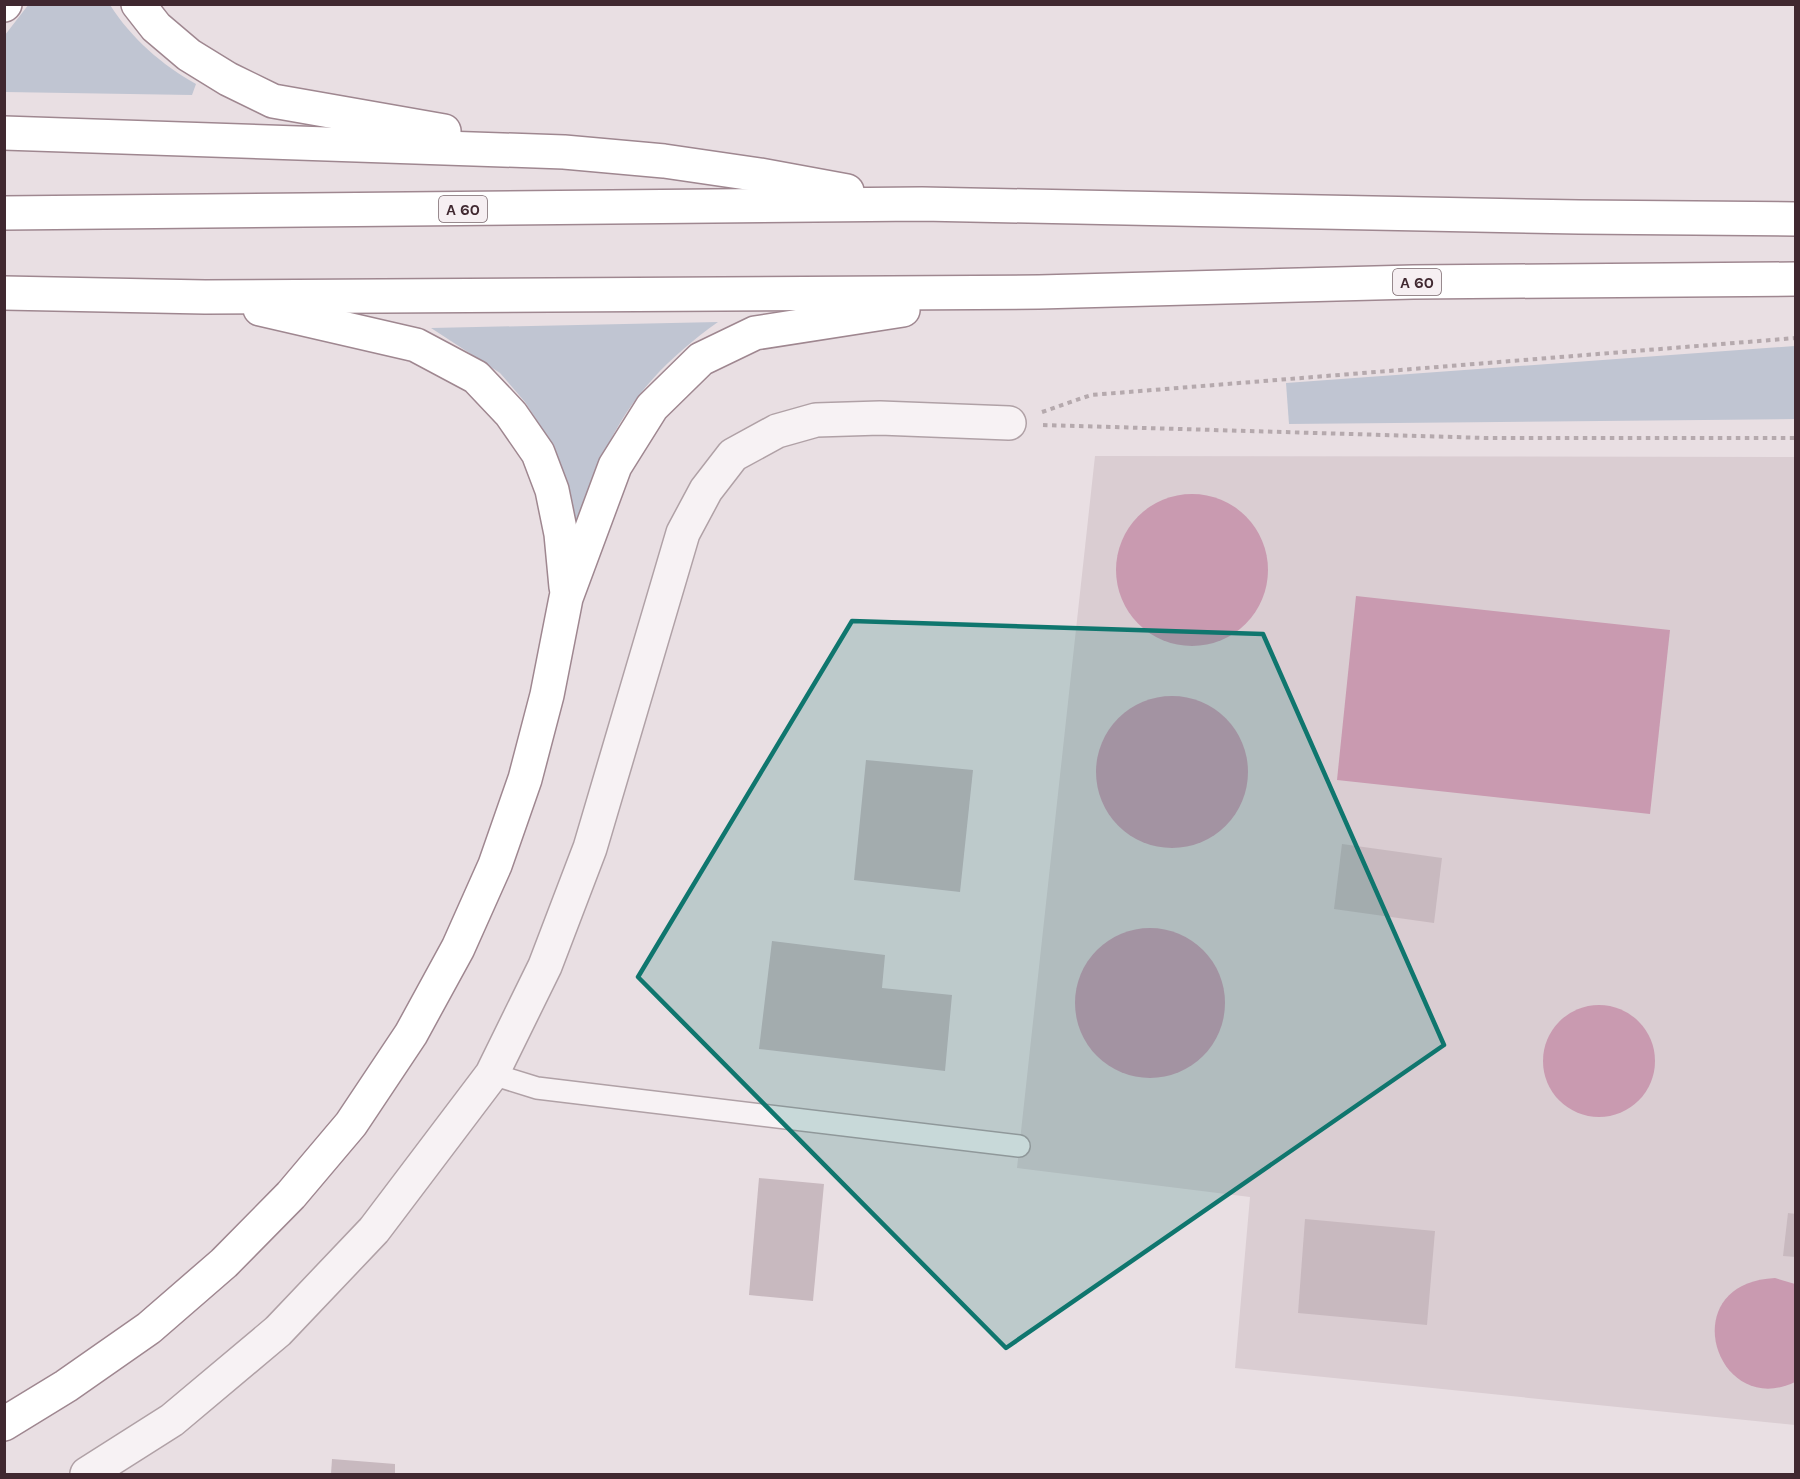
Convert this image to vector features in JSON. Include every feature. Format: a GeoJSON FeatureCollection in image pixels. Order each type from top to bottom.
{"type":"FeatureCollection","features":[{"type":"Feature","properties":{"kind":"highway"},"geometry":{"type":"LineString","coordinates":[[138,4],[156,27],[189,55],[228,80],[273,102],[564,152]]}},
{"type":"Feature","properties":{"kind":"highway"},"geometry":{"type":"LineString","coordinates":[[4,133],[564,152],[664,161],[760,175],[922,204]]}},
{"type":"Feature","properties":{"kind":"highway","name":"A 60"},"geometry":{"type":"LineString","coordinates":[[4,213],[922,204],[1796,219]]}},
{"type":"Feature","properties":{"kind":"highway","name":"A 60"},"geometry":{"type":"LineString","coordinates":[[4,293],[205,297],[1039,291],[1413,282],[1796,279]]}},
{"type":"Feature","properties":{"kind":"highway"},"geometry":{"type":"LineString","coordinates":[[4,1424],[66,1386],[149,1328],[232,1254],[291,1195],[351,1124],[411,1034],[458,948],[495,865],[531,758],[547,695],[566,598],[615,466],[652,407],[701,360],[755,333],[855,316],[1039,291]]}},
{"type":"Feature","properties":{"kind":"highway"},"geometry":{"type":"LineString","coordinates":[[205,297],[416,345],[476,377],[511,414],[538,453],[552,490],[561,534],[566,598]]}},
{"type":"Feature","properties":{"kind":"street"},"geometry":{"type":"LineString","coordinates":[[87,1474],[172,1420],[279,1331],[374,1230],[492,1074],[545,966],[590,848],[683,533],[706,490],[733,455],[777,431],[816,420],[880,418],[1009,423]]}},
{"type":"Feature","properties":{"kind":"lane"},"geometry":{"type":"LineString","coordinates":[[492,1074],[537,1088],[1019,1146]]}},
{"type":"Feature","properties":{"kind":"path"},"geometry":{"type":"LineString","coordinates":[[1009,423],[1091,395],[1796,338]]}},
{"type":"Feature","properties":{"kind":"path"},"geometry":{"type":"LineString","coordinates":[[1009,423],[1487,438],[1796,438]]}},
{"type":"Feature","properties":{"kind":"highlighted area"},"geometry":{"type":"Polygon","coordinates":[[[852,621],[1263,634],[1444,1045],[1006,1348],[638,977],[852,621]]]}},
{"type":"Feature","properties":{"kind":"shaded area"},"geometry":{"type":"Polygon","coordinates":[[[29,4],[110,5],[148,50],[196,84],[192,95],[5,92],[5,35],[29,4]]]}},
{"type":"Feature","properties":{"kind":"shaded area"},"geometry":{"type":"Polygon","coordinates":[[[718,322],[667,364],[626,413],[601,462],[576,544],[564,478],[548,438],[525,402],[500,373],[431,328],[718,322]]]}},
{"type":"Feature","properties":{"kind":"shaded area"},"geometry":{"type":"Polygon","coordinates":[[[1795,346],[1795,419],[1289,424],[1286,383],[1795,346]]]}},
{"type":"Feature","properties":{"kind":"shaded area"},"geometry":{"type":"Polygon","coordinates":[[[1095,456],[1795,457],[1795,1425],[1235,1368],[1250,1197],[1017,1168],[1095,456]]]}},
{"type":"Feature","properties":{"kind":"shaded area"},"geometry":{"type":"Polygon","coordinates":[[[1192,494],[1221,499],[1246,516],[1263,541],[1268,570],[1263,599],[1246,624],[1221,641],[1192,646],[1163,641],[1138,624],[1121,599],[1116,570],[1121,541],[1138,516],[1163,499],[1192,494]]]}},
{"type":"Feature","properties":{"kind":"shaded area"},"geometry":{"type":"Polygon","coordinates":[[[1356,596],[1670,630],[1650,814],[1337,780],[1356,596]]]}},
{"type":"Feature","properties":{"kind":"shaded area"},"geometry":{"type":"Polygon","coordinates":[[[1172,696],[1201,702],[1214,709],[1225,719],[1235,730],[1242,743],[1248,772],[1242,801],[1235,814],[1225,825],[1214,835],[1201,842],[1172,848],[1143,842],[1130,835],[1119,825],[1109,814],[1102,801],[1096,772],[1102,743],[1109,730],[1119,719],[1130,709],[1143,702],[1172,696]]]}},
{"type":"Feature","properties":{"kind":"shaded area"},"geometry":{"type":"Polygon","coordinates":[[[1150,928],[1165,929],[1179,934],[1203,950],[1219,974],[1224,988],[1224,1018],[1219,1032],[1203,1056],[1179,1072],[1165,1077],[1150,1078],[1135,1077],[1121,1072],[1097,1056],[1081,1032],[1076,1018],[1075,1003],[1076,988],[1081,974],[1097,950],[1121,934],[1135,929],[1150,928]]]}},
{"type":"Feature","properties":{"kind":"shaded area"},"geometry":{"type":"Polygon","coordinates":[[[1599,1005],[1620,1009],[1639,1021],[1651,1040],[1655,1061],[1651,1082],[1639,1101],[1620,1113],[1599,1117],[1578,1113],[1559,1101],[1547,1082],[1543,1061],[1547,1040],[1559,1021],[1578,1009],[1599,1005]]]}},
{"type":"Feature","properties":{"kind":"shaded area"},"geometry":{"type":"Polygon","coordinates":[[[1775,1278],[1795,1284],[1795,1382],[1767,1389],[1744,1382],[1727,1367],[1717,1346],[1715,1323],[1724,1302],[1743,1285],[1775,1278]]]}},
{"type":"Feature","properties":{"kind":"building"},"geometry":{"type":"Polygon","coordinates":[[[866,760],[973,770],[960,892],[854,880],[866,760]]]}},
{"type":"Feature","properties":{"kind":"building"},"geometry":{"type":"Polygon","coordinates":[[[1342,844],[1442,858],[1434,923],[1334,909],[1342,844]]]}},
{"type":"Feature","properties":{"kind":"building"},"geometry":{"type":"Polygon","coordinates":[[[772,941],[885,955],[882,988],[952,995],[945,1071],[759,1049],[772,941]]]}},
{"type":"Feature","properties":{"kind":"building"},"geometry":{"type":"Polygon","coordinates":[[[759,1178],[824,1184],[813,1301],[749,1295],[759,1178]]]}},
{"type":"Feature","properties":{"kind":"building"},"geometry":{"type":"Polygon","coordinates":[[[1788,1213],[1796,1214],[1796,1257],[1783,1256],[1788,1213]]]}},
{"type":"Feature","properties":{"kind":"building"},"geometry":{"type":"Polygon","coordinates":[[[1305,1219],[1435,1231],[1427,1325],[1298,1313],[1305,1219]]]}},
{"type":"Feature","properties":{"kind":"building"},"geometry":{"type":"Polygon","coordinates":[[[332,1459],[395,1464],[395,1474],[331,1474],[332,1459]]]}}]}
